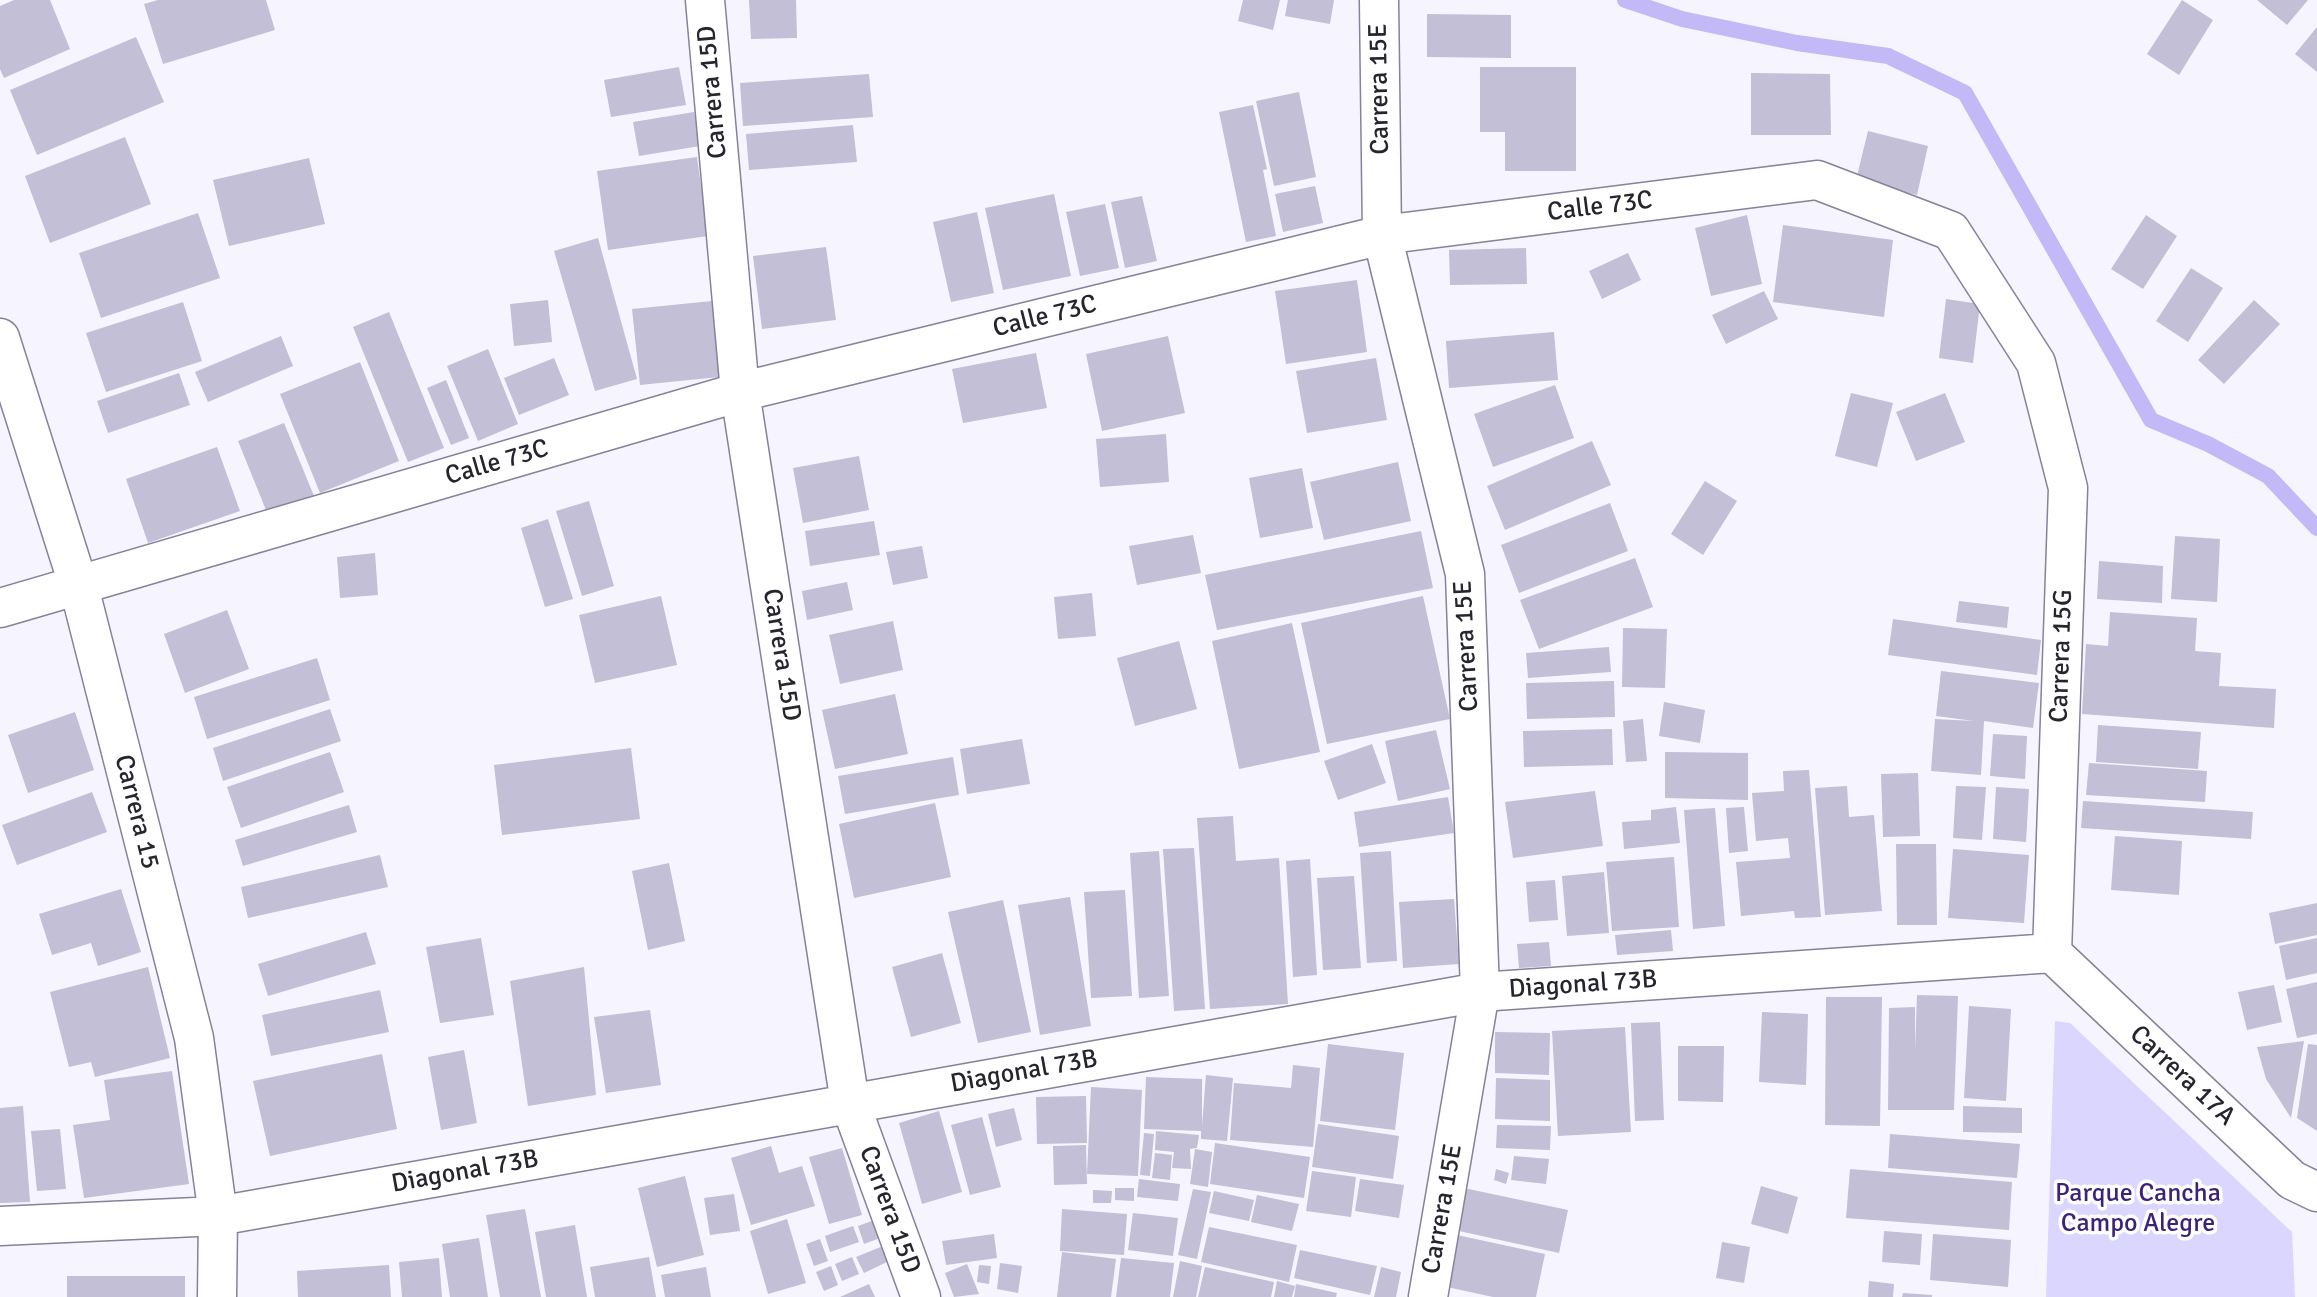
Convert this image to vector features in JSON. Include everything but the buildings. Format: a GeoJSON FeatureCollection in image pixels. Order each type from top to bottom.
{"type":"FeatureCollection","features":[{"type":"Feature","properties":{"kind":"street","name":"Carrera 15D"},"geometry":{"type":"LineString","coordinates":[[705,0],[740,392],[850,1102],[921,1297]]}},
{"type":"Feature","properties":{"kind":"street","name":"Carrera 15E"},"geometry":{"type":"LineString","coordinates":[[1379,0],[1382,234],[1465,574],[1480,992],[1428,1297]]}},
{"type":"Feature","properties":{"kind":"street","name":"Calle 73C"},"geometry":{"type":"LineString","coordinates":[[0,608],[740,392],[1382,234],[1817,180],[1951,231],[2035,363]]}},
{"type":"Feature","properties":{"kind":"street","name":"Carrera 15"},"geometry":{"type":"LineString","coordinates":[[0,338],[79,587],[194,1038],[218,1216],[217,1297]]}},
{"type":"Feature","properties":{"kind":"street","name":"Carrera 15G"},"geometry":{"type":"LineString","coordinates":[[2035,363],[2068,488],[2052,953]]}},
{"type":"Feature","properties":{"kind":"street","name":"Diagonal 73B"},"geometry":{"type":"LineString","coordinates":[[0,1226],[218,1216],[1480,992],[2052,953]]}},
{"type":"Feature","properties":{"kind":"street","name":"Carrera 17A"},"geometry":{"type":"LineString","coordinates":[[2052,953],[2292,1180],[2317,1192]]}},
{"type":"Feature","properties":{"kind":"green space","name":"Parque Cancha Campo Alegre"},"geometry":{"type":"Polygon","coordinates":[[[2055,1021],[2070,1023],[2292,1232],[2295,1297],[2046,1297],[2055,1021]]]}},
{"type":"Feature","properties":{"kind":"waterway"},"geometry":{"type":"LineString","coordinates":[[1625,0],[1682,19],[1797,43],[1888,56],[1965,93],[2151,420],[2208,444],[2268,476],[2317,528]]}}]}
